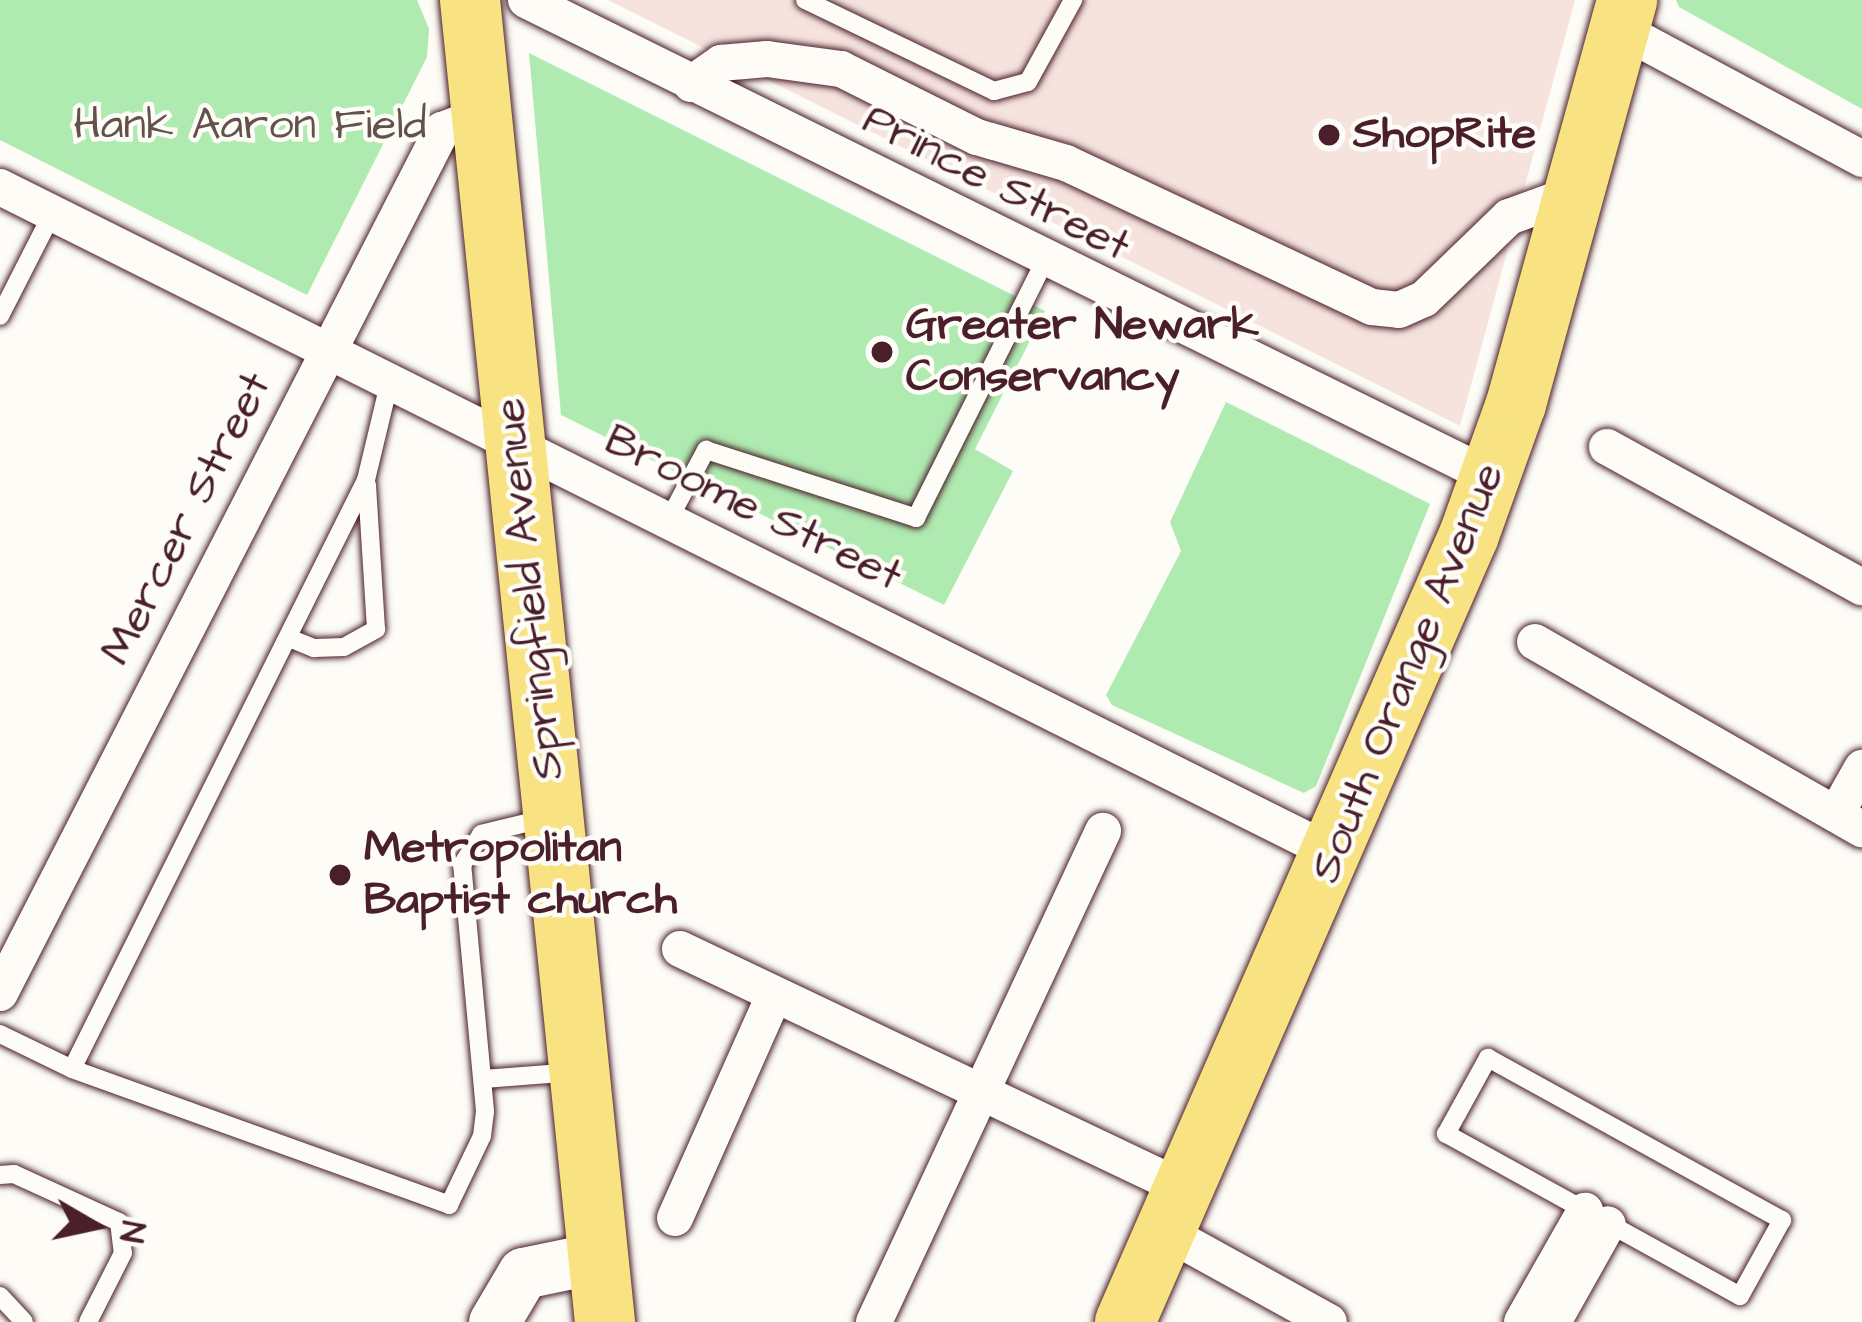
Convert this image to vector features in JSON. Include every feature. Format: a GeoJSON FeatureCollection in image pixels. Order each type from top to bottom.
{"type":"FeatureCollection","features":[{"type":"Feature","properties":{"kind":"main road","name":"Springfield Avenue"},"geometry":{"type":"LineString","coordinates":[[470,0],[605,1322]]}},
{"type":"Feature","properties":{"kind":"main road","name":"South Orange Avenue"},"geometry":{"type":"LineString","coordinates":[[1125,1322],[1335,854],[1491,477],[1623,14]]}},
{"type":"Feature","properties":{"kind":"street","name":"Prince Street"},"geometry":{"type":"LineString","coordinates":[[526,0],[1044,262],[1491,477]]}},
{"type":"Feature","properties":{"kind":"street"},"geometry":{"type":"LineString","coordinates":[[1623,14],[1862,159]]}},
{"type":"Feature","properties":{"kind":"street"},"geometry":{"type":"LineString","coordinates":[[691,84],[721,63],[767,59],[841,70],[977,137],[1066,163],[1372,307],[1399,310],[1424,298],[1509,217],[1569,195]]}},
{"type":"Feature","properties":{"kind":"street","name":"Mercer Street"},"geometry":{"type":"LineString","coordinates":[[0,993],[446,123],[482,115]]}},
{"type":"Feature","properties":{"kind":"street","name":"Broome Street"},"geometry":{"type":"LineString","coordinates":[[0,187],[1335,854]]}},
{"type":"Feature","properties":{"kind":"street"},"geometry":{"type":"LineString","coordinates":[[1606,447],[1862,587]]}},
{"type":"Feature","properties":{"kind":"street"},"geometry":{"type":"LineString","coordinates":[[1535,641],[1849,822],[1862,768]]}},
{"type":"Feature","properties":{"kind":"street"},"geometry":{"type":"LineString","coordinates":[[874,1322],[985,1095],[1103,831]]}},
{"type":"Feature","properties":{"kind":"street"},"geometry":{"type":"LineString","coordinates":[[680,950],[985,1095],[1176,1211],[1329,1322]]}},
{"type":"Feature","properties":{"kind":"street"},"geometry":{"type":"LineString","coordinates":[[675,1218],[774,996]]}},
{"type":"Feature","properties":{"kind":"street"},"geometry":{"type":"LineString","coordinates":[[1522,1322],[1596,1217]]}},
{"type":"Feature","properties":{"kind":"street"},"geometry":{"type":"LineString","coordinates":[[1553,1322],[1596,1217]]}},
{"type":"Feature","properties":{"kind":"street"},"geometry":{"type":"LineString","coordinates":[[494,1322],[523,1273],[600,1257]]}},
{"type":"Feature","properties":{"kind":"lane"},"geometry":{"type":"LineString","coordinates":[[805,0],[994,91],[1028,82],[1073,0]]}},
{"type":"Feature","properties":{"kind":"lane"},"geometry":{"type":"LineString","coordinates":[[0,316],[52,214]]}},
{"type":"Feature","properties":{"kind":"lane"},"geometry":{"type":"LineString","coordinates":[[668,521],[706,450],[916,518],[1044,262]]}},
{"type":"Feature","properties":{"kind":"lane"},"geometry":{"type":"LineString","coordinates":[[72,1069],[367,480],[389,384]]}},
{"type":"Feature","properties":{"kind":"lane"},"geometry":{"type":"LineString","coordinates":[[289,638],[314,648],[344,647],[376,629],[367,480]]}},
{"type":"Feature","properties":{"kind":"lane"},"geometry":{"type":"LineString","coordinates":[[0,1034],[72,1069],[439,1206],[457,1198],[482,1136],[483,1079],[462,865],[481,834],[554,816]]}},
{"type":"Feature","properties":{"kind":"lane"},"geometry":{"type":"LineString","coordinates":[[1488,1058],[1782,1220],[1740,1296],[1596,1217],[1446,1135],[1488,1058]]}},
{"type":"Feature","properties":{"kind":"lane"},"geometry":{"type":"LineString","coordinates":[[483,1079],[579,1072]]}},
{"type":"Feature","properties":{"kind":"lane"},"geometry":{"type":"LineString","coordinates":[[0,1175],[14,1174],[119,1222],[123,1253],[88,1322]]}},
{"type":"Feature","properties":{"kind":"lane"},"geometry":{"type":"LineString","coordinates":[[0,1297],[24,1322]]}},
{"type":"Feature","properties":{"kind":"shaded area"},"geometry":{"type":"Polygon","coordinates":[[[608,0],[1575,0],[1460,426],[608,0]]]}},
{"type":"Feature","properties":{"kind":"green space","name":"Hank Aaron Field"},"geometry":{"type":"Polygon","coordinates":[[[0,0],[417,0],[429,29],[427,57],[307,295],[0,140],[0,0]]]}},
{"type":"Feature","properties":{"kind":"green space"},"geometry":{"type":"Polygon","coordinates":[[[1676,0],[1862,0],[1862,109],[1679,7],[1676,0]]]}},
{"type":"Feature","properties":{"kind":"green space"},"geometry":{"type":"Polygon","coordinates":[[[529,53],[1045,311],[975,449],[1013,471],[944,605],[561,415],[529,53]]]}},
{"type":"Feature","properties":{"kind":"green space"},"geometry":{"type":"Polygon","coordinates":[[[1226,402],[1430,504],[1316,786],[1304,793],[1112,705],[1106,695],[1181,551],[1170,522],[1226,402]]]}},
{"type":"Feature","properties":{"kind":"place","name":"ShopRite"},"geometry":{"type":"Point","coordinates":[1329,135]}},
{"type":"Feature","properties":{"kind":"place","name":"Greater Newark Conservancy"},"geometry":{"type":"Point","coordinates":[882,352]}},
{"type":"Feature","properties":{"kind":"place","name":"Metropolitan Baptist church"},"geometry":{"type":"Point","coordinates":[340,875]}}]}
